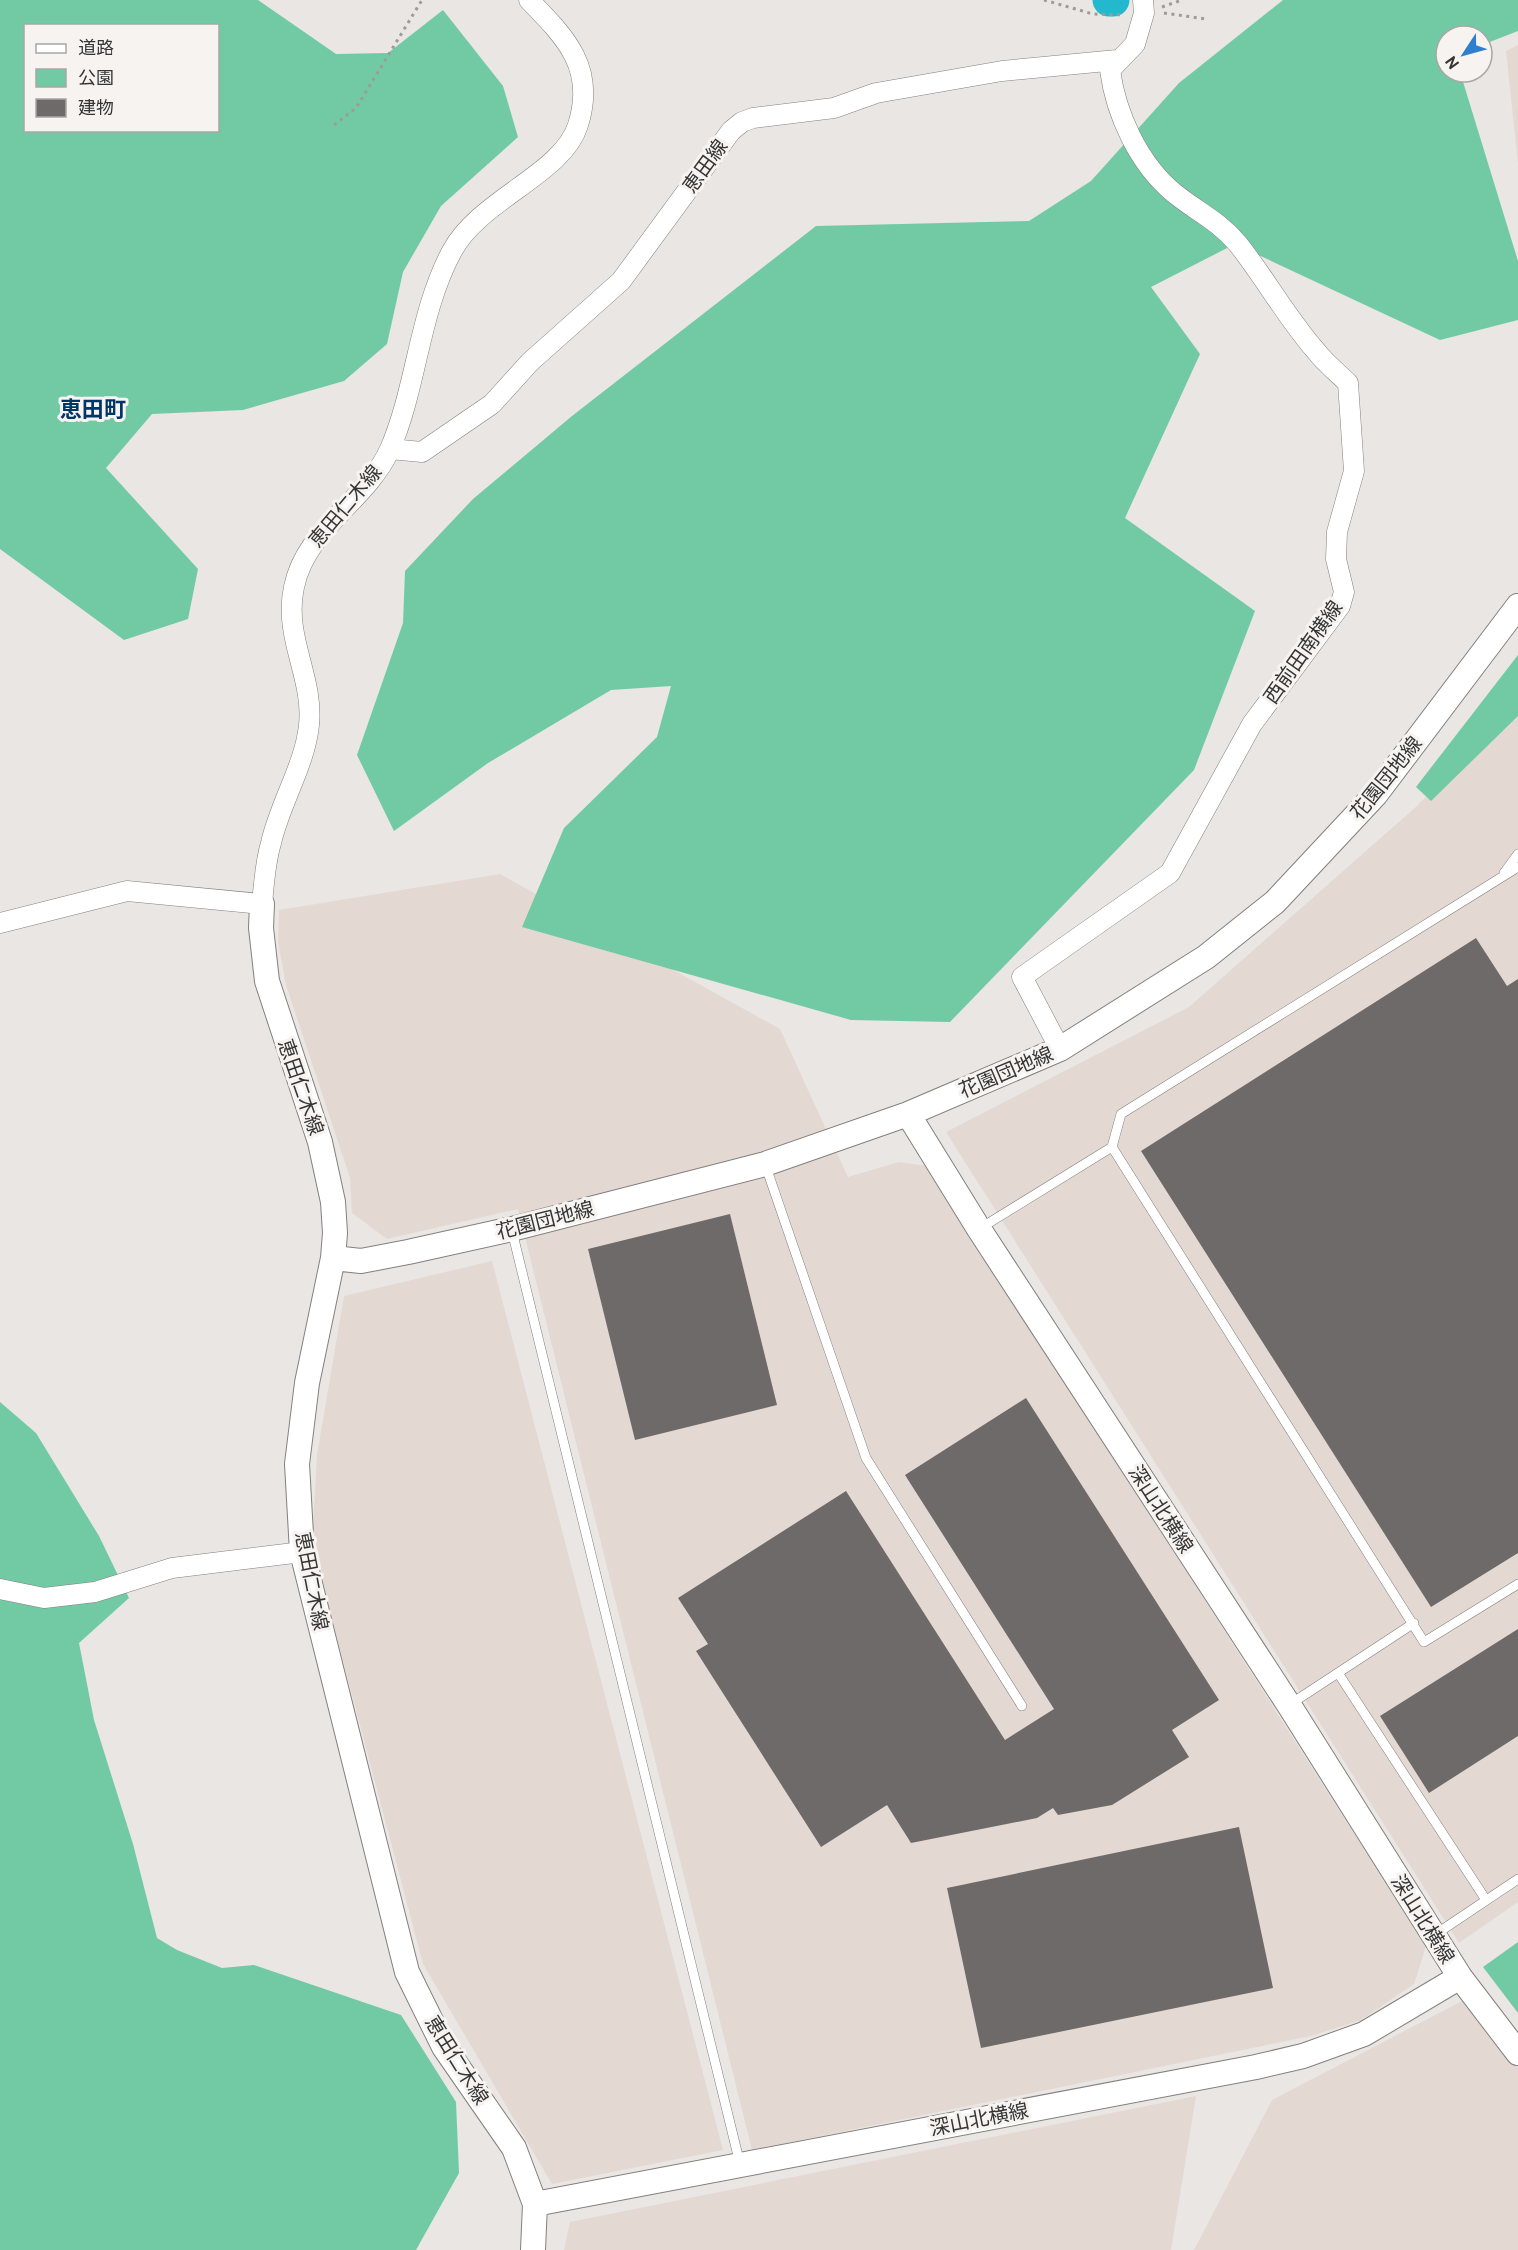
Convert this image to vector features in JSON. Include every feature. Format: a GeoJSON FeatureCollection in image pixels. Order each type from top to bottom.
{"type":"FeatureCollection","features":[{"type":"Feature","properties":{"kind":"street","name":"恵田仁木線"},"geometry":{"type":"LineString","coordinates":[[529,0],[562,34],[575,53],[584,87],[578,128],[569,144],[552,162],[492,205],[465,230],[453,249],[435,292],[390,449],[372,478],[317,536],[302,560],[293,588],[290,616],[294,644],[309,697],[309,725],[271,843],[261,927],[267,981],[320,1142],[328,1176],[335,1233],[333,1258],[307,1383],[297,1464],[302,1552],[407,1972],[444,2047],[514,2148],[535,2204],[533,2250]]}},
{"type":"Feature","properties":{"kind":"street"},"geometry":{"type":"LineString","coordinates":[[1117,60],[1135,44],[1148,6]]}},
{"type":"Feature","properties":{"kind":"street","name":"恵田線"},"geometry":{"type":"LineString","coordinates":[[390,449],[423,452],[492,404],[530,362],[621,281],[731,131],[742,122],[753,118],[834,108],[876,93],[1002,71],[1117,60]]}},
{"type":"Feature","properties":{"kind":"street","name":"西前田南横線"},"geometry":{"type":"LineString","coordinates":[[1060,1049],[1022,977],[1170,873],[1252,724],[1340,606],[1344,592],[1336,559],[1337,532],[1354,471],[1348,383],[1316,351],[1237,243],[1222,228],[1152,173],[1125,125],[1113,95],[1110,70],[1117,60]]}},
{"type":"Feature","properties":{"kind":"street","name":"花園団地線"},"geometry":{"type":"LineString","coordinates":[[333,1258],[361,1261],[512,1229],[765,1164],[908,1114],[1060,1049],[1206,957],[1275,902],[1376,794],[1518,606]]}},
{"type":"Feature","properties":{"kind":"street"},"geometry":{"type":"LineString","coordinates":[[0,923],[127,891],[262,904]]}},
{"type":"Feature","properties":{"kind":"street","name":"深山北横線"},"geometry":{"type":"LineString","coordinates":[[535,2204],[1256,2067],[1303,2056],[1364,2034],[1460,1977],[1289,1705],[979,1229],[908,1114]]}},
{"type":"Feature","properties":{"kind":"street"},"geometry":{"type":"LineString","coordinates":[[0,1589],[44,1598],[95,1592],[172,1568],[302,1552]]}},
{"type":"Feature","properties":{"kind":"street"},"geometry":{"type":"LineString","coordinates":[[1460,1977],[1518,2053]]}},
{"type":"Feature","properties":{"kind":"lane"},"geometry":{"type":"LineString","coordinates":[[1499,879],[1518,854]]}},
{"type":"Feature","properties":{"kind":"lane"},"geometry":{"type":"LineString","coordinates":[[979,1229],[1112,1147],[1120,1114],[1518,867]]}},
{"type":"Feature","properties":{"kind":"lane"},"geometry":{"type":"LineString","coordinates":[[1112,1147],[1424,1642],[1518,1584]]}},
{"type":"Feature","properties":{"kind":"lane"},"geometry":{"type":"LineString","coordinates":[[765,1164],[866,1458],[1022,1706]]}},
{"type":"Feature","properties":{"kind":"lane"},"geometry":{"type":"LineString","coordinates":[[512,1229],[741,2164]]}},
{"type":"Feature","properties":{"kind":"lane"},"geometry":{"type":"LineString","coordinates":[[1289,1705],[1414,1623]]}},
{"type":"Feature","properties":{"kind":"lane"},"geometry":{"type":"LineString","coordinates":[[1338,1673],[1486,1900]]}},
{"type":"Feature","properties":{"kind":"lane"},"geometry":{"type":"LineString","coordinates":[[1434,1936],[1518,1879]]}},
{"type":"Feature","properties":{"kind":"path"},"geometry":{"type":"LineString","coordinates":[[334,125],[356,108],[422,0]]}},
{"type":"Feature","properties":{"kind":"path"},"geometry":{"type":"LineString","coordinates":[[1148,6],[1182,0]]}},
{"type":"Feature","properties":{"kind":"shaded area"},"geometry":{"type":"Polygon","coordinates":[[[1518,45],[1518,164],[1506,51],[1518,45]]]}},
{"type":"Feature","properties":{"kind":"shaded area"},"geometry":{"type":"Polygon","coordinates":[[[1518,702],[1518,1902],[1459,1943],[946,1132],[1189,1007],[1417,806],[1518,702]]]}},
{"type":"Feature","properties":{"kind":"shaded area"},"geometry":{"type":"Polygon","coordinates":[[[500,874],[780,1029],[848,1177],[899,1162],[927,1166],[1426,1946],[1414,1984],[1361,2020],[1311,2036],[752,2150],[518,1209],[387,1239],[352,1213],[350,1178],[286,985],[278,942],[279,910],[500,874]]]}},
{"type":"Feature","properties":{"kind":"shaded area"},"geometry":{"type":"Polygon","coordinates":[[[492,1261],[723,2150],[552,2184],[423,1964],[312,1543],[317,1455],[344,1296],[492,1261]]]}},
{"type":"Feature","properties":{"kind":"shaded area"},"geometry":{"type":"Polygon","coordinates":[[[1464,2000],[1518,2067],[1518,2250],[1194,2250],[1272,2100],[1464,2000]]]}},
{"type":"Feature","properties":{"kind":"shaded area"},"geometry":{"type":"Polygon","coordinates":[[[1196,2096],[1171,2250],[564,2250],[570,2222],[1196,2096]]]}},
{"type":"Feature","properties":{"kind":"green space"},"geometry":{"type":"Polygon","coordinates":[[[0,0],[258,0],[336,54],[388,53],[443,10],[503,86],[518,137],[441,206],[403,272],[387,344],[344,381],[243,410],[152,414],[106,468],[198,569],[188,619],[124,640],[0,549],[0,0]]]}},
{"type":"Feature","properties":{"kind":"green space"},"geometry":{"type":"Polygon","coordinates":[[[1283,0],[1518,0],[1518,31],[1494,40],[1494,24],[1434,24],[1434,84],[1464,84],[1518,261],[1518,320],[1440,340],[1235,244],[1151,287],[1200,354],[1125,518],[1255,611],[1194,770],[950,1022],[851,1020],[522,927],[564,828],[657,737],[671,686],[611,690],[488,763],[394,831],[357,755],[403,623],[405,571],[473,499],[572,416],[816,226],[1029,221],[1091,181],[1179,83],[1283,0]]]}},
{"type":"Feature","properties":{"kind":"green space"},"geometry":{"type":"Polygon","coordinates":[[[1518,655],[1518,716],[1431,801],[1416,787],[1518,655]]]}},
{"type":"Feature","properties":{"kind":"green space"},"geometry":{"type":"Polygon","coordinates":[[[0,1402],[36,1433],[99,1536],[129,1598],[79,1643],[94,1720],[133,1844],[157,1938],[177,1950],[222,1968],[254,1965],[401,2015],[456,2102],[459,2173],[416,2250],[0,2250],[0,1402]]]}},
{"type":"Feature","properties":{"kind":"green space"},"geometry":{"type":"Polygon","coordinates":[[[1518,1942],[1518,2013],[1483,1967],[1518,1942]]]}},
{"type":"Feature","properties":{"kind":"building"},"geometry":{"type":"Polygon","coordinates":[[[1476,938],[1507,986],[1518,979],[1518,1553],[1431,1607],[1141,1151],[1476,938]]]}},
{"type":"Feature","properties":{"kind":"building"},"geometry":{"type":"Polygon","coordinates":[[[730,1214],[777,1405],[635,1440],[588,1249],[730,1214]]]}},
{"type":"Feature","properties":{"kind":"building"},"geometry":{"type":"Polygon","coordinates":[[[1026,1398],[1219,1700],[1172,1730],[1189,1757],[1112,1805],[1058,1815],[1053,1808],[1037,1818],[911,1843],[887,1805],[821,1847],[696,1651],[708,1644],[678,1598],[846,1491],[1005,1740],[1054,1709],[905,1475],[1026,1398]]]}},
{"type":"Feature","properties":{"kind":"building"},"geometry":{"type":"Polygon","coordinates":[[[1518,1629],[1518,1736],[1429,1793],[1380,1716],[1518,1629]]]}},
{"type":"Feature","properties":{"kind":"building"},"geometry":{"type":"Polygon","coordinates":[[[1239,1827],[1273,1988],[981,2048],[947,1888],[1239,1827]]]}},
{"type":"Feature","properties":{"kind":"district","name":"恵田町"},"geometry":{"type":"Point","coordinates":[93,409]}}]}
